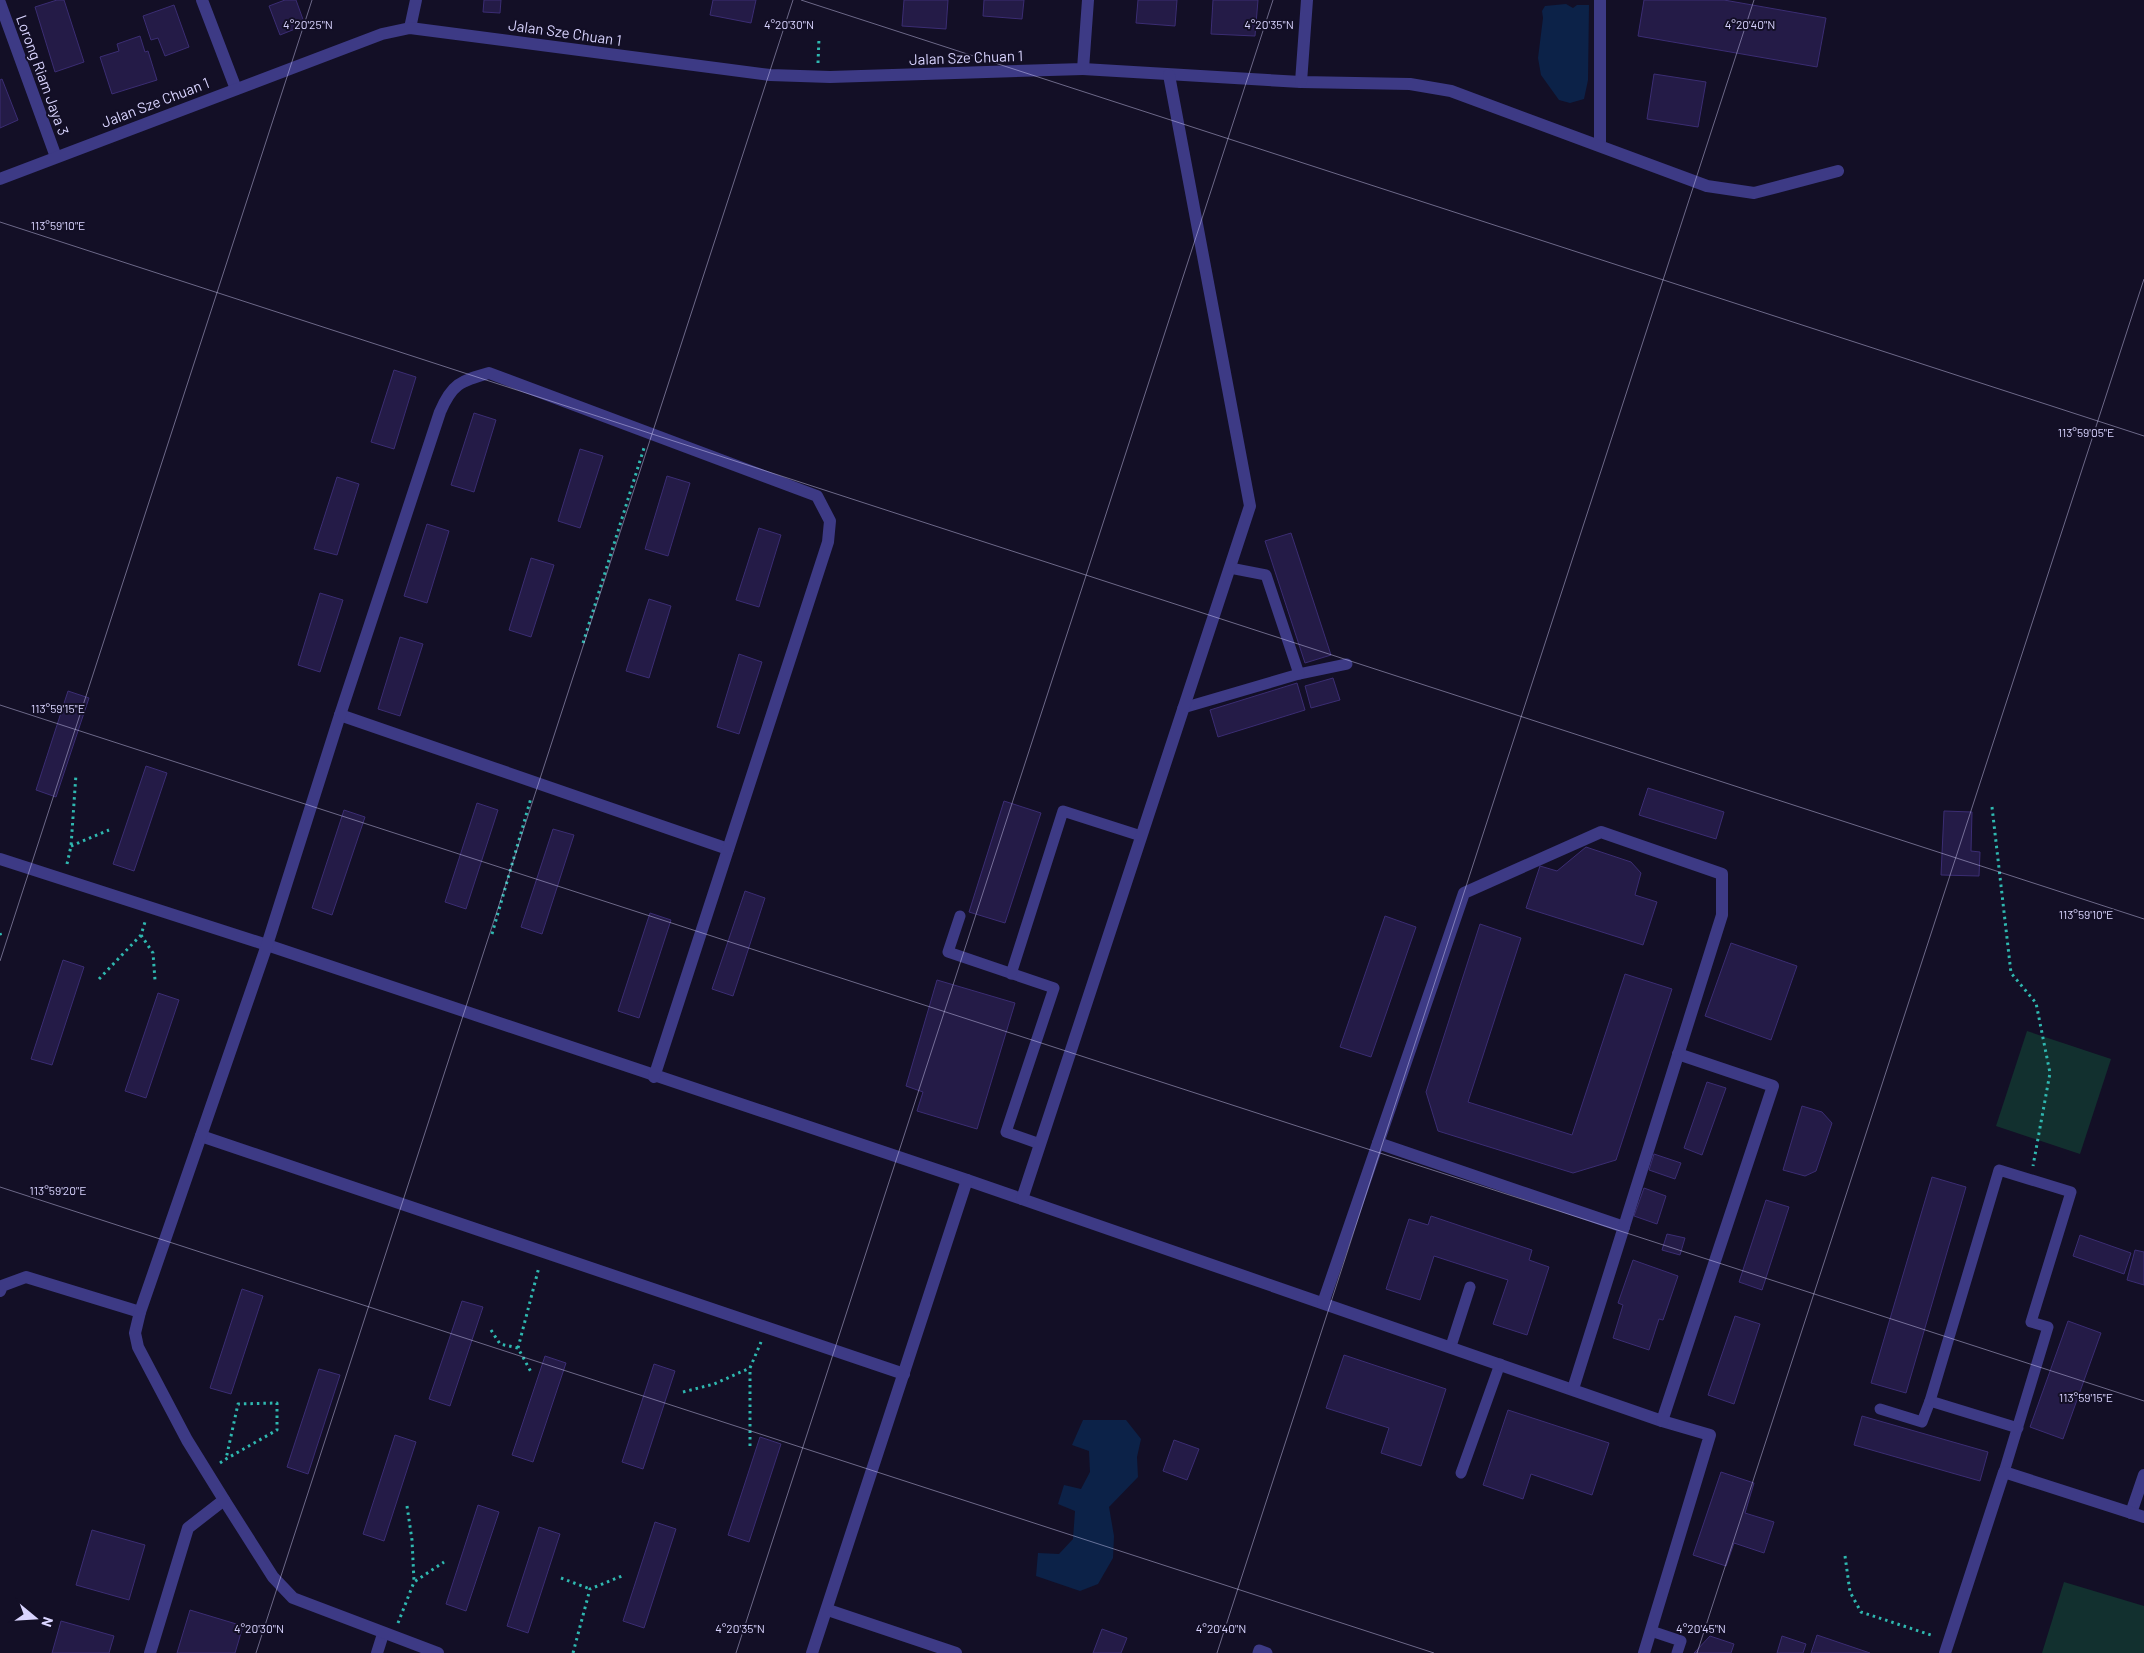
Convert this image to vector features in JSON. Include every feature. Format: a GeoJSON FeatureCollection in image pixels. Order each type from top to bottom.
{"type":"FeatureCollection","features":[{"type":"Feature","properties":{"kind":"street"},"geometry":{"type":"LineString","coordinates":[[202,0],[236,89]]}},
{"type":"Feature","properties":{"kind":"street"},"geometry":{"type":"LineString","coordinates":[[410,28],[416,0]]}},
{"type":"Feature","properties":{"kind":"street"},"geometry":{"type":"LineString","coordinates":[[1084,69],[1088,0]]}},
{"type":"Feature","properties":{"kind":"street"},"geometry":{"type":"LineString","coordinates":[[1301,82],[1307,0]]}},
{"type":"Feature","properties":{"kind":"street"},"geometry":{"type":"LineString","coordinates":[[1600,0],[1600,146]]}},
{"type":"Feature","properties":{"kind":"street","name":"Lorong Riam Jaya 3"},"geometry":{"type":"LineString","coordinates":[[0,3],[56,157]]}},
{"type":"Feature","properties":{"kind":"street","name":"Jalan Sze Chuan 1"},"geometry":{"type":"LineString","coordinates":[[0,178],[382,34],[410,28],[770,75],[817,77],[1084,69],[1301,82],[1410,84],[1451,92],[1707,186],[1754,194],[1838,171]]}},
{"type":"Feature","properties":{"kind":"street"},"geometry":{"type":"LineString","coordinates":[[1022,1199],[1250,506],[1169,75]]}},
{"type":"Feature","properties":{"kind":"street"},"geometry":{"type":"LineString","coordinates":[[438,1653],[388,1636],[293,1598],[273,1576],[188,1440],[138,1347],[135,1333],[140,1312],[268,945],[340,715],[449,392],[468,379],[489,373],[817,496],[830,522],[828,542],[654,1077]]}},
{"type":"Feature","properties":{"kind":"street"},"geometry":{"type":"LineString","coordinates":[[340,715],[728,850]]}},
{"type":"Feature","properties":{"kind":"street"},"geometry":{"type":"LineString","coordinates":[[1323,1303],[1464,893],[1601,832],[1722,874],[1722,915],[1573,1389]]}},
{"type":"Feature","properties":{"kind":"street"},"geometry":{"type":"LineString","coordinates":[[0,860],[268,945],[654,1077],[967,1180],[1451,1346],[1662,1421],[1710,1435],[1644,1653]]}},
{"type":"Feature","properties":{"kind":"street"},"geometry":{"type":"LineString","coordinates":[[1662,1421],[1773,1086],[1678,1054]]}},
{"type":"Feature","properties":{"kind":"street"},"geometry":{"type":"LineString","coordinates":[[201,1136],[904,1374]]}},
{"type":"Feature","properties":{"kind":"street"},"geometry":{"type":"LineString","coordinates":[[1378,1143],[1624,1227]]}},
{"type":"Feature","properties":{"kind":"street"},"geometry":{"type":"LineString","coordinates":[[812,1653],[828,1610],[967,1180]]}},
{"type":"Feature","properties":{"kind":"street"},"geometry":{"type":"LineString","coordinates":[[0,1290],[2,1286],[26,1277],[140,1312]]}},
{"type":"Feature","properties":{"kind":"street"},"geometry":{"type":"LineString","coordinates":[[1947,1647],[2004,1472],[2144,1517]]}},
{"type":"Feature","properties":{"kind":"street"},"geometry":{"type":"LineString","coordinates":[[2131,1513],[2144,1475]]}},
{"type":"Feature","properties":{"kind":"street"},"geometry":{"type":"LineString","coordinates":[[150,1653],[188,1528],[224,1500]]}},
{"type":"Feature","properties":{"kind":"street"},"geometry":{"type":"LineString","coordinates":[[828,1610],[956,1653]]}},
{"type":"Feature","properties":{"kind":"street"},"geometry":{"type":"LineString","coordinates":[[377,1653],[388,1636]]}},
{"type":"Feature","properties":{"kind":"lane"},"geometry":{"type":"LineString","coordinates":[[1230,568],[1266,575],[1299,674]]}},
{"type":"Feature","properties":{"kind":"lane"},"geometry":{"type":"LineString","coordinates":[[1183,708],[1299,674],[1347,664]]}},
{"type":"Feature","properties":{"kind":"lane"},"geometry":{"type":"LineString","coordinates":[[1011,974],[1063,811],[1141,836]]}},
{"type":"Feature","properties":{"kind":"lane"},"geometry":{"type":"LineString","coordinates":[[960,916],[948,952],[1054,988],[1006,1132],[1040,1144]]}},
{"type":"Feature","properties":{"kind":"lane"},"geometry":{"type":"LineString","coordinates":[[1880,1409],[1922,1422],[1930,1401],[1999,1170],[2071,1192],[2031,1322],[2048,1327],[2004,1472]]}},
{"type":"Feature","properties":{"kind":"lane"},"geometry":{"type":"LineString","coordinates":[[1451,1346],[1470,1287]]}},
{"type":"Feature","properties":{"kind":"lane"},"geometry":{"type":"LineString","coordinates":[[1460,1473],[1500,1364]]}},
{"type":"Feature","properties":{"kind":"lane"},"geometry":{"type":"LineString","coordinates":[[1930,1401],[2018,1428]]}},
{"type":"Feature","properties":{"kind":"lane"},"geometry":{"type":"LineString","coordinates":[[1651,1631],[1681,1641],[1677,1653]]}},
{"type":"Feature","properties":{"kind":"lane"},"geometry":{"type":"LineString","coordinates":[[1258,1653],[1259,1650],[1267,1653]]}},
{"type":"Feature","properties":{"kind":"path"},"geometry":{"type":"LineString","coordinates":[[817,77],[819,38]]}},
{"type":"Feature","properties":{"kind":"path"},"geometry":{"type":"LineString","coordinates":[[584,643],[649,433]]}},
{"type":"Feature","properties":{"kind":"path"},"geometry":{"type":"LineString","coordinates":[[63,880],[71,846],[76,774]]}},
{"type":"Feature","properties":{"kind":"path"},"geometry":{"type":"LineString","coordinates":[[492,934],[536,783]]}},
{"type":"Feature","properties":{"kind":"path"},"geometry":{"type":"LineString","coordinates":[[1992,807],[2011,973],[2036,1003],[2050,1073],[2030,1179]]}},
{"type":"Feature","properties":{"kind":"path"},"geometry":{"type":"LineString","coordinates":[[71,846],[109,830]]}},
{"type":"Feature","properties":{"kind":"path"},"geometry":{"type":"LineString","coordinates":[[99,979],[141,935],[149,907]]}},
{"type":"Feature","properties":{"kind":"path"},"geometry":{"type":"LineString","coordinates":[[141,935],[154,953],[155,980]]}},
{"type":"Feature","properties":{"kind":"path"},"geometry":{"type":"LineString","coordinates":[[531,1372],[518,1348],[544,1252]]}},
{"type":"Feature","properties":{"kind":"path"},"geometry":{"type":"LineString","coordinates":[[750,1446],[750,1368],[767,1328]]}},
{"type":"Feature","properties":{"kind":"path"},"geometry":{"type":"LineString","coordinates":[[491,1330],[500,1344],[518,1348]]}},
{"type":"Feature","properties":{"kind":"path"},"geometry":{"type":"LineString","coordinates":[[684,1392],[714,1384],[750,1368]]}},
{"type":"Feature","properties":{"kind":"path"},"geometry":{"type":"LineString","coordinates":[[206,1470],[226,1459],[277,1430],[276,1403],[238,1404],[226,1459]]}},
{"type":"Feature","properties":{"kind":"path"},"geometry":{"type":"LineString","coordinates":[[388,1636],[414,1582],[412,1540],[407,1506]]}},
{"type":"Feature","properties":{"kind":"path"},"geometry":{"type":"LineString","coordinates":[[1845,1556],[1850,1592],[1861,1612],[1947,1647]]}},
{"type":"Feature","properties":{"kind":"path"},"geometry":{"type":"LineString","coordinates":[[414,1582],[444,1562]]}},
{"type":"Feature","properties":{"kind":"path"},"geometry":{"type":"LineString","coordinates":[[561,1578],[590,1589],[622,1576]]}},
{"type":"Feature","properties":{"kind":"path"},"geometry":{"type":"LineString","coordinates":[[573,1653],[590,1589]]}},
{"type":"Feature","properties":{"kind":"green space"},"geometry":{"type":"Polygon","coordinates":[[[2027,1031],[2111,1059],[2080,1154],[1996,1126],[2027,1031]]]}},
{"type":"Feature","properties":{"kind":"green space"},"geometry":{"type":"Polygon","coordinates":[[[2064,1582],[2144,1606],[2144,1653],[2042,1653],[2064,1582]]]}},
{"type":"Feature","properties":{"kind":"water"},"geometry":{"type":"Polygon","coordinates":[[[1566,4],[1573,8],[1577,5],[1589,5],[1588,80],[1584,99],[1570,103],[1559,100],[1541,75],[1538,58],[1543,18],[1542,11],[1545,6],[1566,4]]]}},
{"type":"Feature","properties":{"kind":"water"},"geometry":{"type":"Polygon","coordinates":[[[1083,1420],[1126,1420],[1141,1439],[1137,1457],[1138,1477],[1109,1507],[1114,1536],[1113,1558],[1098,1584],[1080,1591],[1036,1576],[1038,1553],[1059,1554],[1073,1539],[1075,1511],[1058,1504],[1064,1485],[1081,1489],[1090,1472],[1089,1451],[1072,1445],[1083,1420]]]}},
{"type":"Feature","properties":{"kind":"building"},"geometry":{"type":"Polygon","coordinates":[[[57,0],[64,0],[84,62],[55,72],[35,7],[57,0]]]}},
{"type":"Feature","properties":{"kind":"building"},"geometry":{"type":"Polygon","coordinates":[[[285,0],[296,0],[305,25],[280,35],[269,6],[285,0]]]}},
{"type":"Feature","properties":{"kind":"building"},"geometry":{"type":"Polygon","coordinates":[[[484,0],[501,0],[500,13],[483,12],[484,0]]]}},
{"type":"Feature","properties":{"kind":"building"},"geometry":{"type":"Polygon","coordinates":[[[713,0],[756,0],[751,23],[710,15],[713,0]]]}},
{"type":"Feature","properties":{"kind":"building"},"geometry":{"type":"Polygon","coordinates":[[[904,0],[948,0],[946,29],[902,26],[904,0]]]}},
{"type":"Feature","properties":{"kind":"building"},"geometry":{"type":"Polygon","coordinates":[[[984,0],[1024,0],[1022,19],[983,16],[984,0]]]}},
{"type":"Feature","properties":{"kind":"building"},"geometry":{"type":"Polygon","coordinates":[[[1138,0],[1177,0],[1175,26],[1136,23],[1138,0]]]}},
{"type":"Feature","properties":{"kind":"building"},"geometry":{"type":"Polygon","coordinates":[[[1213,0],[1258,0],[1255,36],[1211,34],[1213,0]]]}},
{"type":"Feature","properties":{"kind":"building"},"geometry":{"type":"Polygon","coordinates":[[[1644,0],[1724,0],[1826,18],[1817,67],[1638,36],[1644,0]]]}},
{"type":"Feature","properties":{"kind":"building"},"geometry":{"type":"Polygon","coordinates":[[[174,5],[189,47],[165,56],[158,38],[151,40],[143,16],[174,5]]]}},
{"type":"Feature","properties":{"kind":"building"},"geometry":{"type":"Polygon","coordinates":[[[140,36],[145,52],[148,51],[157,80],[112,94],[100,57],[119,51],[117,44],[140,36]]]}},
{"type":"Feature","properties":{"kind":"building"},"geometry":{"type":"Polygon","coordinates":[[[1654,74],[1706,82],[1698,127],[1647,119],[1654,74]]]}},
{"type":"Feature","properties":{"kind":"building"},"geometry":{"type":"Polygon","coordinates":[[[2,79],[18,120],[0,128],[0,80],[2,79]]]}},
{"type":"Feature","properties":{"kind":"building"},"geometry":{"type":"Polygon","coordinates":[[[394,370],[416,377],[394,449],[371,442],[394,370]]]}},
{"type":"Feature","properties":{"kind":"building"},"geometry":{"type":"Polygon","coordinates":[[[474,413],[496,420],[474,492],[451,485],[474,413]]]}},
{"type":"Feature","properties":{"kind":"building"},"geometry":{"type":"Polygon","coordinates":[[[580,449],[603,456],[580,528],[558,521],[580,449]]]}},
{"type":"Feature","properties":{"kind":"building"},"geometry":{"type":"Polygon","coordinates":[[[667,476],[690,483],[668,556],[645,549],[667,476]]]}},
{"type":"Feature","properties":{"kind":"building"},"geometry":{"type":"Polygon","coordinates":[[[337,477],[359,484],[337,555],[314,549],[337,477]]]}},
{"type":"Feature","properties":{"kind":"building"},"geometry":{"type":"Polygon","coordinates":[[[427,524],[449,531],[427,603],[404,596],[427,524]]]}},
{"type":"Feature","properties":{"kind":"building"},"geometry":{"type":"Polygon","coordinates":[[[759,528],[781,535],[759,607],[736,600],[759,528]]]}},
{"type":"Feature","properties":{"kind":"building"},"geometry":{"type":"Polygon","coordinates":[[[1291,533],[1331,655],[1305,663],[1265,541],[1291,533]]]}},
{"type":"Feature","properties":{"kind":"building"},"geometry":{"type":"Polygon","coordinates":[[[531,558],[554,565],[531,637],[509,630],[531,558]]]}},
{"type":"Feature","properties":{"kind":"building"},"geometry":{"type":"Polygon","coordinates":[[[320,593],[343,600],[320,672],[298,665],[320,593]]]}},
{"type":"Feature","properties":{"kind":"building"},"geometry":{"type":"Polygon","coordinates":[[[649,599],[671,606],[649,678],[626,671],[649,599]]]}},
{"type":"Feature","properties":{"kind":"building"},"geometry":{"type":"Polygon","coordinates":[[[400,637],[423,644],[400,716],[378,709],[400,637]]]}},
{"type":"Feature","properties":{"kind":"building"},"geometry":{"type":"Polygon","coordinates":[[[739,654],[762,662],[739,734],[717,727],[739,654]]]}},
{"type":"Feature","properties":{"kind":"building"},"geometry":{"type":"Polygon","coordinates":[[[1333,678],[1340,700],[1311,708],[1305,686],[1333,678]]]}},
{"type":"Feature","properties":{"kind":"building"},"geometry":{"type":"Polygon","coordinates":[[[1297,683],[1305,710],[1218,737],[1210,710],[1297,683]]]}},
{"type":"Feature","properties":{"kind":"building"},"geometry":{"type":"Polygon","coordinates":[[[68,691],[89,698],[56,797],[36,790],[68,691]]]}},
{"type":"Feature","properties":{"kind":"building"},"geometry":{"type":"Polygon","coordinates":[[[146,766],[167,773],[134,871],[113,864],[146,766]]]}},
{"type":"Feature","properties":{"kind":"building"},"geometry":{"type":"Polygon","coordinates":[[[1648,788],[1724,812],[1716,839],[1639,815],[1648,788]]]}},
{"type":"Feature","properties":{"kind":"building"},"geometry":{"type":"Polygon","coordinates":[[[1004,801],[1041,813],[1005,923],[969,912],[1004,801]]]}},
{"type":"Feature","properties":{"kind":"building"},"geometry":{"type":"Polygon","coordinates":[[[477,803],[498,810],[466,909],[445,902],[477,803]]]}},
{"type":"Feature","properties":{"kind":"building"},"geometry":{"type":"Polygon","coordinates":[[[344,810],[365,817],[332,915],[312,908],[344,810]]]}},
{"type":"Feature","properties":{"kind":"building"},"geometry":{"type":"Polygon","coordinates":[[[1944,811],[1972,812],[1971,851],[1980,852],[1979,876],[1941,875],[1944,811]]]}},
{"type":"Feature","properties":{"kind":"building"},"geometry":{"type":"Polygon","coordinates":[[[553,829],[574,835],[542,934],[521,927],[553,829]]]}},
{"type":"Feature","properties":{"kind":"building"},"geometry":{"type":"Polygon","coordinates":[[[1586,847],[1631,862],[1641,873],[1635,895],[1657,902],[1643,945],[1526,908],[1540,866],[1557,871],[1586,847]]]}},
{"type":"Feature","properties":{"kind":"building"},"geometry":{"type":"Polygon","coordinates":[[[745,891],[765,898],[733,996],[712,989],[745,891]]]}},
{"type":"Feature","properties":{"kind":"building"},"geometry":{"type":"Polygon","coordinates":[[[650,913],[671,920],[639,1018],[618,1011],[650,913]]]}},
{"type":"Feature","properties":{"kind":"building"},"geometry":{"type":"Polygon","coordinates":[[[1385,916],[1416,927],[1371,1057],[1340,1047],[1385,916]]]}},
{"type":"Feature","properties":{"kind":"building"},"geometry":{"type":"Polygon","coordinates":[[[1480,924],[1521,938],[1468,1102],[1572,1135],[1625,974],[1672,989],[1616,1160],[1573,1173],[1438,1131],[1426,1092],[1480,924]]]}},
{"type":"Feature","properties":{"kind":"building"},"geometry":{"type":"Polygon","coordinates":[[[1731,943],[1797,966],[1771,1040],[1705,1016],[1731,943]]]}},
{"type":"Feature","properties":{"kind":"building"},"geometry":{"type":"Polygon","coordinates":[[[63,960],[84,967],[52,1065],[31,1059],[63,960]]]}},
{"type":"Feature","properties":{"kind":"building"},"geometry":{"type":"Polygon","coordinates":[[[937,980],[1015,1003],[977,1129],[917,1111],[923,1092],[906,1086],[937,980]]]}},
{"type":"Feature","properties":{"kind":"building"},"geometry":{"type":"Polygon","coordinates":[[[158,993],[179,1000],[146,1098],[125,1091],[158,993]]]}},
{"type":"Feature","properties":{"kind":"building"},"geometry":{"type":"Polygon","coordinates":[[[1707,1082],[1726,1088],[1702,1155],[1684,1148],[1707,1082]]]}},
{"type":"Feature","properties":{"kind":"building"},"geometry":{"type":"Polygon","coordinates":[[[1802,1106],[1822,1112],[1832,1123],[1816,1171],[1805,1176],[1783,1170],[1802,1106]]]}},
{"type":"Feature","properties":{"kind":"building"},"geometry":{"type":"Polygon","coordinates":[[[1654,1154],[1681,1163],[1675,1179],[1649,1170],[1654,1154]]]}},
{"type":"Feature","properties":{"kind":"building"},"geometry":{"type":"Polygon","coordinates":[[[1932,1177],[1966,1187],[1906,1393],[1871,1383],[1932,1177]]]}},
{"type":"Feature","properties":{"kind":"building"},"geometry":{"type":"Polygon","coordinates":[[[1644,1188],[1666,1196],[1657,1224],[1634,1216],[1644,1188]]]}},
{"type":"Feature","properties":{"kind":"building"},"geometry":{"type":"Polygon","coordinates":[[[1766,1200],[1789,1207],[1762,1290],[1739,1282],[1766,1200]]]}},
{"type":"Feature","properties":{"kind":"building"},"geometry":{"type":"Polygon","coordinates":[[[1431,1216],[1532,1250],[1529,1260],[1549,1267],[1527,1335],[1493,1324],[1508,1280],[1434,1256],[1420,1300],[1386,1289],[1409,1219],[1428,1225],[1431,1216]]]}},
{"type":"Feature","properties":{"kind":"building"},"geometry":{"type":"Polygon","coordinates":[[[1667,1234],[1685,1238],[1680,1255],[1662,1250],[1667,1234]]]}},
{"type":"Feature","properties":{"kind":"building"},"geometry":{"type":"Polygon","coordinates":[[[2080,1235],[2131,1253],[2124,1274],[2073,1256],[2080,1235]]]}},
{"type":"Feature","properties":{"kind":"building"},"geometry":{"type":"Polygon","coordinates":[[[2135,1250],[2144,1252],[2144,1285],[2127,1280],[2135,1250]]]}},
{"type":"Feature","properties":{"kind":"building"},"geometry":{"type":"Polygon","coordinates":[[[1633,1260],[1678,1276],[1663,1320],[1659,1319],[1649,1350],[1613,1338],[1623,1305],[1618,1303],[1633,1260]]]}},
{"type":"Feature","properties":{"kind":"building"},"geometry":{"type":"Polygon","coordinates":[[[242,1289],[263,1296],[231,1394],[210,1388],[242,1289]]]}},
{"type":"Feature","properties":{"kind":"building"},"geometry":{"type":"Polygon","coordinates":[[[462,1301],[483,1307],[450,1406],[429,1399],[462,1301]]]}},
{"type":"Feature","properties":{"kind":"building"},"geometry":{"type":"Polygon","coordinates":[[[1735,1316],[1760,1324],[1734,1404],[1708,1395],[1735,1316]]]}},
{"type":"Feature","properties":{"kind":"building"},"geometry":{"type":"Polygon","coordinates":[[[2068,1321],[2101,1333],[2063,1439],[2030,1427],[2068,1321]]]}},
{"type":"Feature","properties":{"kind":"building"},"geometry":{"type":"Polygon","coordinates":[[[1344,1355],[1446,1389],[1421,1466],[1381,1453],[1389,1428],[1326,1408],[1344,1355]]]}},
{"type":"Feature","properties":{"kind":"building"},"geometry":{"type":"Polygon","coordinates":[[[545,1356],[566,1363],[533,1462],[512,1455],[545,1356]]]}},
{"type":"Feature","properties":{"kind":"building"},"geometry":{"type":"Polygon","coordinates":[[[654,1364],[675,1371],[643,1469],[622,1462],[654,1364]]]}},
{"type":"Feature","properties":{"kind":"building"},"geometry":{"type":"Polygon","coordinates":[[[319,1369],[340,1375],[308,1474],[287,1467],[319,1369]]]}},
{"type":"Feature","properties":{"kind":"building"},"geometry":{"type":"Polygon","coordinates":[[[1508,1410],[1609,1443],[1592,1495],[1531,1474],[1523,1499],[1483,1485],[1508,1410]]]}},
{"type":"Feature","properties":{"kind":"building"},"geometry":{"type":"Polygon","coordinates":[[[1862,1416],[1988,1452],[1980,1481],[1854,1445],[1862,1416]]]}},
{"type":"Feature","properties":{"kind":"building"},"geometry":{"type":"Polygon","coordinates":[[[395,1435],[416,1442],[384,1541],[363,1534],[395,1435]]]}},
{"type":"Feature","properties":{"kind":"building"},"geometry":{"type":"Polygon","coordinates":[[[760,1437],[781,1444],[749,1542],[728,1535],[760,1437]]]}},
{"type":"Feature","properties":{"kind":"building"},"geometry":{"type":"Polygon","coordinates":[[[1174,1440],[1199,1449],[1187,1480],[1163,1471],[1174,1440]]]}},
{"type":"Feature","properties":{"kind":"building"},"geometry":{"type":"Polygon","coordinates":[[[1721,1472],[1754,1483],[1745,1513],[1774,1522],[1764,1553],[1734,1543],[1726,1566],[1693,1555],[1721,1472]]]}},
{"type":"Feature","properties":{"kind":"building"},"geometry":{"type":"Polygon","coordinates":[[[478,1505],[499,1512],[466,1611],[446,1604],[478,1505]]]}},
{"type":"Feature","properties":{"kind":"building"},"geometry":{"type":"Polygon","coordinates":[[[655,1522],[676,1529],[644,1628],[623,1621],[655,1522]]]}},
{"type":"Feature","properties":{"kind":"building"},"geometry":{"type":"Polygon","coordinates":[[[539,1527],[560,1534],[528,1633],[507,1626],[539,1527]]]}},
{"type":"Feature","properties":{"kind":"building"},"geometry":{"type":"Polygon","coordinates":[[[92,1530],[145,1545],[129,1600],[76,1585],[92,1530]]]}},
{"type":"Feature","properties":{"kind":"building"},"geometry":{"type":"Polygon","coordinates":[[[190,1610],[243,1626],[235,1653],[177,1653],[190,1610]]]}},
{"type":"Feature","properties":{"kind":"building"},"geometry":{"type":"Polygon","coordinates":[[[61,1621],[114,1636],[109,1653],[52,1653],[61,1621]]]}},
{"type":"Feature","properties":{"kind":"building"},"geometry":{"type":"Polygon","coordinates":[[[1102,1629],[1127,1638],[1121,1653],[1093,1653],[1102,1629]]]}},
{"type":"Feature","properties":{"kind":"building"},"geometry":{"type":"Polygon","coordinates":[[[1817,1635],[1870,1653],[1811,1653],[1817,1635]]]}},
{"type":"Feature","properties":{"kind":"building"},"geometry":{"type":"Polygon","coordinates":[[[1710,1636],[1734,1644],[1731,1653],[1694,1653],[1710,1636]]]}},
{"type":"Feature","properties":{"kind":"building"},"geometry":{"type":"Polygon","coordinates":[[[1782,1636],[1806,1644],[1803,1653],[1777,1653],[1782,1636]]]}}]}
